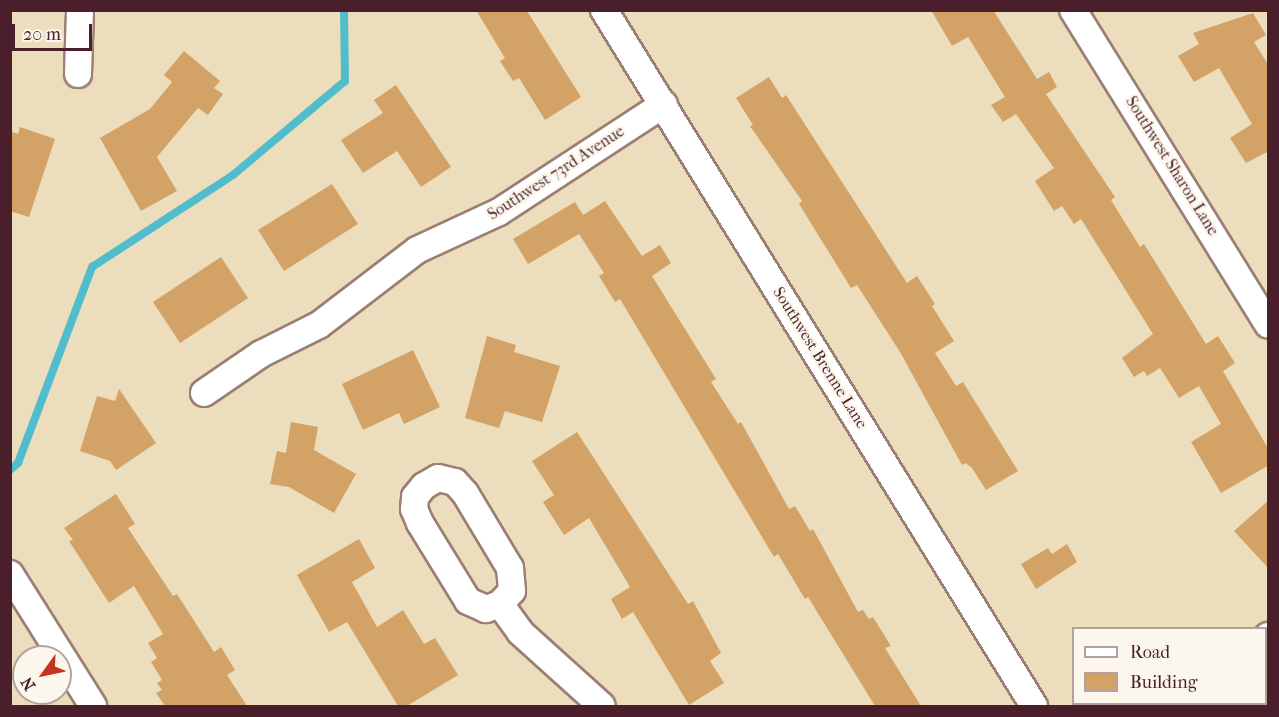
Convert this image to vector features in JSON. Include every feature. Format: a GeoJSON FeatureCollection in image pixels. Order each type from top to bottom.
{"type":"FeatureCollection","features":[{"type":"Feature","properties":{"kind":"street"},"geometry":{"type":"LineString","coordinates":[[78,74],[80,10]]}},
{"type":"Feature","properties":{"kind":"street","name":"Southwest Brenne Lane"},"geometry":{"type":"LineString","coordinates":[[604,10],[1034,706]]}},
{"type":"Feature","properties":{"kind":"street","name":"Southwest Sharon Lane"},"geometry":{"type":"LineString","coordinates":[[1073,10],[1269,324]]}},
{"type":"Feature","properties":{"kind":"street","name":"Southwest 73rd Avenue"},"geometry":{"type":"LineString","coordinates":[[204,393],[261,354],[319,325],[417,250],[498,212],[664,104]]}},
{"type":"Feature","properties":{"kind":"street"},"geometry":{"type":"LineString","coordinates":[[438,478],[446,480],[465,493],[510,568],[512,591],[500,604],[486,609],[476,607],[461,591],[414,509],[415,497],[424,486],[438,478]]}},
{"type":"Feature","properties":{"kind":"street"},"geometry":{"type":"LineString","coordinates":[[10,574],[93,706]]}},
{"type":"Feature","properties":{"kind":"street"},"geometry":{"type":"LineString","coordinates":[[500,604],[520,632],[602,706]]}},
{"type":"Feature","properties":{"kind":"building"},"geometry":{"type":"Polygon","coordinates":[[[476,10],[527,11],[581,97],[545,120],[519,78],[513,81],[500,61],[505,58],[476,10]]]}},
{"type":"Feature","properties":{"kind":"building"},"geometry":{"type":"Polygon","coordinates":[[[931,10],[993,10],[1037,79],[1049,72],[1057,87],[1046,94],[1115,197],[1111,200],[1140,247],[1144,244],[1206,344],[1218,336],[1235,363],[1223,371],[1269,450],[1269,465],[1221,493],[1191,442],[1221,424],[1199,386],[1179,398],[1160,368],[1147,376],[1144,371],[1134,377],[1122,358],[1153,334],[1081,219],[1074,224],[1062,206],[1054,211],[1035,181],[1054,168],[1016,114],[1003,122],[991,105],[1005,97],[968,37],[952,46],[931,10]]]}},
{"type":"Feature","properties":{"kind":"building"},"geometry":{"type":"Polygon","coordinates":[[[1253,13],[1266,35],[1254,42],[1269,66],[1269,151],[1246,163],[1230,138],[1252,124],[1219,68],[1194,82],[1178,56],[1199,44],[1193,33],[1253,13]]]}},
{"type":"Feature","properties":{"kind":"building"},"geometry":{"type":"Polygon","coordinates":[[[184,51],[220,81],[214,88],[223,94],[208,115],[198,108],[157,157],[177,191],[141,211],[100,138],[150,109],[172,82],[164,75],[184,51]]]}},
{"type":"Feature","properties":{"kind":"building"},"geometry":{"type":"Polygon","coordinates":[[[769,77],[782,98],[786,95],[907,283],[917,276],[935,304],[932,306],[954,341],[935,353],[956,386],[963,382],[1018,471],[986,490],[972,468],[966,463],[962,465],[900,352],[857,285],[851,288],[799,204],[802,201],[750,126],[753,125],[736,98],[769,77]]]}},
{"type":"Feature","properties":{"kind":"building"},"geometry":{"type":"Polygon","coordinates":[[[396,85],[451,167],[421,187],[397,151],[363,173],[341,140],[383,113],[374,100],[396,85]]]}},
{"type":"Feature","properties":{"kind":"building"},"geometry":{"type":"Polygon","coordinates":[[[20,127],[55,139],[29,217],[10,211],[10,131],[18,134],[20,127]]]}},
{"type":"Feature","properties":{"kind":"building"},"geometry":{"type":"Polygon","coordinates":[[[332,184],[358,224],[284,271],[258,230],[332,184]]]}},
{"type":"Feature","properties":{"kind":"building"},"geometry":{"type":"Polygon","coordinates":[[[605,201],[642,256],[660,245],[671,263],[652,276],[716,379],[711,382],[738,424],[741,422],[789,509],[795,506],[810,531],[813,529],[858,612],[863,610],[869,619],[873,617],[891,646],[885,648],[921,706],[875,706],[808,597],[805,599],[778,554],[774,557],[620,299],[615,302],[599,276],[604,273],[579,234],[528,264],[513,239],[575,202],[583,215],[605,201]]]}},
{"type":"Feature","properties":{"kind":"building"},"geometry":{"type":"Polygon","coordinates":[[[221,257],[248,298],[180,343],[153,302],[221,257]]]}},
{"type":"Feature","properties":{"kind":"building"},"geometry":{"type":"Polygon","coordinates":[[[487,336],[516,345],[514,352],[560,366],[542,422],[505,411],[499,428],[465,418],[487,336]]]}},
{"type":"Feature","properties":{"kind":"building"},"geometry":{"type":"Polygon","coordinates":[[[413,350],[440,407],[404,424],[399,413],[363,430],[342,384],[413,350]]]}},
{"type":"Feature","properties":{"kind":"building"},"geometry":{"type":"Polygon","coordinates":[[[119,389],[156,443],[116,470],[110,461],[80,451],[97,396],[115,401],[119,389]]]}},
{"type":"Feature","properties":{"kind":"building"},"geometry":{"type":"Polygon","coordinates":[[[291,422],[318,427],[314,450],[356,474],[334,513],[289,487],[270,484],[277,451],[286,453],[291,422]]]}},
{"type":"Feature","properties":{"kind":"building"},"geometry":{"type":"Polygon","coordinates":[[[577,432],[688,604],[693,601],[721,653],[710,661],[724,683],[689,705],[633,612],[622,619],[611,599],[630,587],[589,518],[564,535],[543,502],[554,495],[532,461],[577,432]]]}},
{"type":"Feature","properties":{"kind":"building"},"geometry":{"type":"Polygon","coordinates":[[[116,494],[135,524],[128,528],[173,596],[177,594],[214,652],[221,647],[235,670],[227,675],[247,706],[165,706],[156,693],[162,690],[157,683],[162,680],[151,662],[157,658],[148,643],[163,634],[134,586],[109,603],[69,541],[73,540],[64,528],[116,494]]]}},
{"type":"Feature","properties":{"kind":"building"},"geometry":{"type":"Polygon","coordinates":[[[1269,500],[1269,569],[1234,531],[1269,500]]]}},
{"type":"Feature","properties":{"kind":"building"},"geometry":{"type":"Polygon","coordinates":[[[359,539],[375,568],[352,582],[377,627],[403,610],[424,644],[435,638],[458,675],[407,706],[398,706],[347,622],[329,632],[297,575],[359,539]]]}},
{"type":"Feature","properties":{"kind":"building"},"geometry":{"type":"Polygon","coordinates":[[[1067,544],[1077,562],[1036,589],[1021,564],[1048,548],[1052,554],[1067,544]]]}},
{"type":"Feature","properties":{"kind":"waterway"},"geometry":{"type":"LineString","coordinates":[[10,470],[18,463],[92,267],[233,175],[345,81],[344,10]]}}]}
